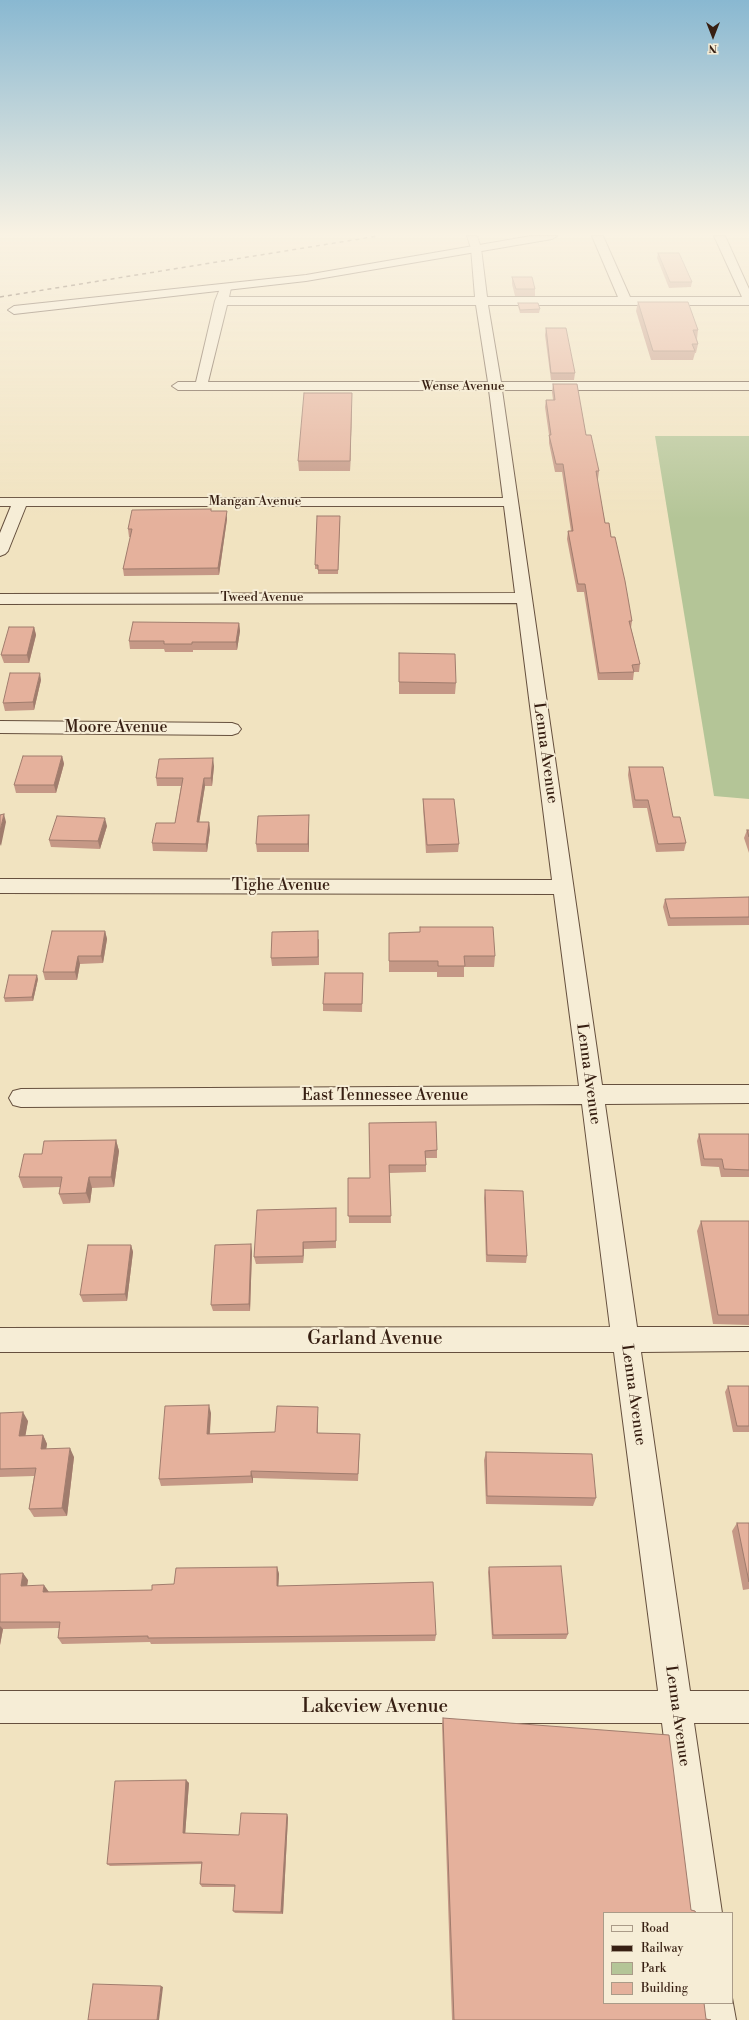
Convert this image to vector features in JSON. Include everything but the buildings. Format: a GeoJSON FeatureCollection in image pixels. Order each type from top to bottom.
{"type":"FeatureCollection","features":[{"type":"Feature","properties":{"kind":"street"},"geometry":{"type":"LineString","coordinates":[[201,386],[214,330]]}},
{"type":"Feature","properties":{"kind":"street","name":"Lenna Avenue"},"geometry":{"type":"LineString","coordinates":[[486,330],[495,387],[704,1912]]}},
{"type":"Feature","properties":{"kind":"street","name":"Wense Avenue"},"geometry":{"type":"LineString","coordinates":[[178,386],[749,386]]}},
{"type":"Feature","properties":{"kind":"street","name":"Mangan Avenue"},"geometry":{"type":"LineString","coordinates":[[0,502],[510,502]]}},
{"type":"Feature","properties":{"kind":"street"},"geometry":{"type":"LineString","coordinates":[[0,551],[20,502]]}},
{"type":"Feature","properties":{"kind":"street","name":"Tweed Avenue"},"geometry":{"type":"LineString","coordinates":[[0,599],[523,598]]}},
{"type":"Feature","properties":{"kind":"street","name":"Moore Avenue"},"geometry":{"type":"LineString","coordinates":[[0,727],[232,729]]}},
{"type":"Feature","properties":{"kind":"street","name":"Tighe Avenue"},"geometry":{"type":"LineString","coordinates":[[0,886],[563,887]]}},
{"type":"Feature","properties":{"kind":"street","name":"East Tennessee Avenue"},"geometry":{"type":"LineString","coordinates":[[21,1098],[749,1094]]}},
{"type":"Feature","properties":{"kind":"street","name":"Garland Avenue"},"geometry":{"type":"LineString","coordinates":[[0,1340],[749,1339]]}},
{"type":"Feature","properties":{"kind":"street","name":"Lakeview Avenue"},"geometry":{"type":"LineString","coordinates":[[0,1707],[749,1707]]}},
{"type":"Feature","properties":{"kind":"street"},"geometry":{"type":"LineString","coordinates":[[716,2004],[718,2020]]}},
{"type":"Feature","properties":{"kind":"green space"},"geometry":{"type":"Polygon","coordinates":[[[655,436],[749,436],[749,799],[714,796],[655,436]]]}}]}
